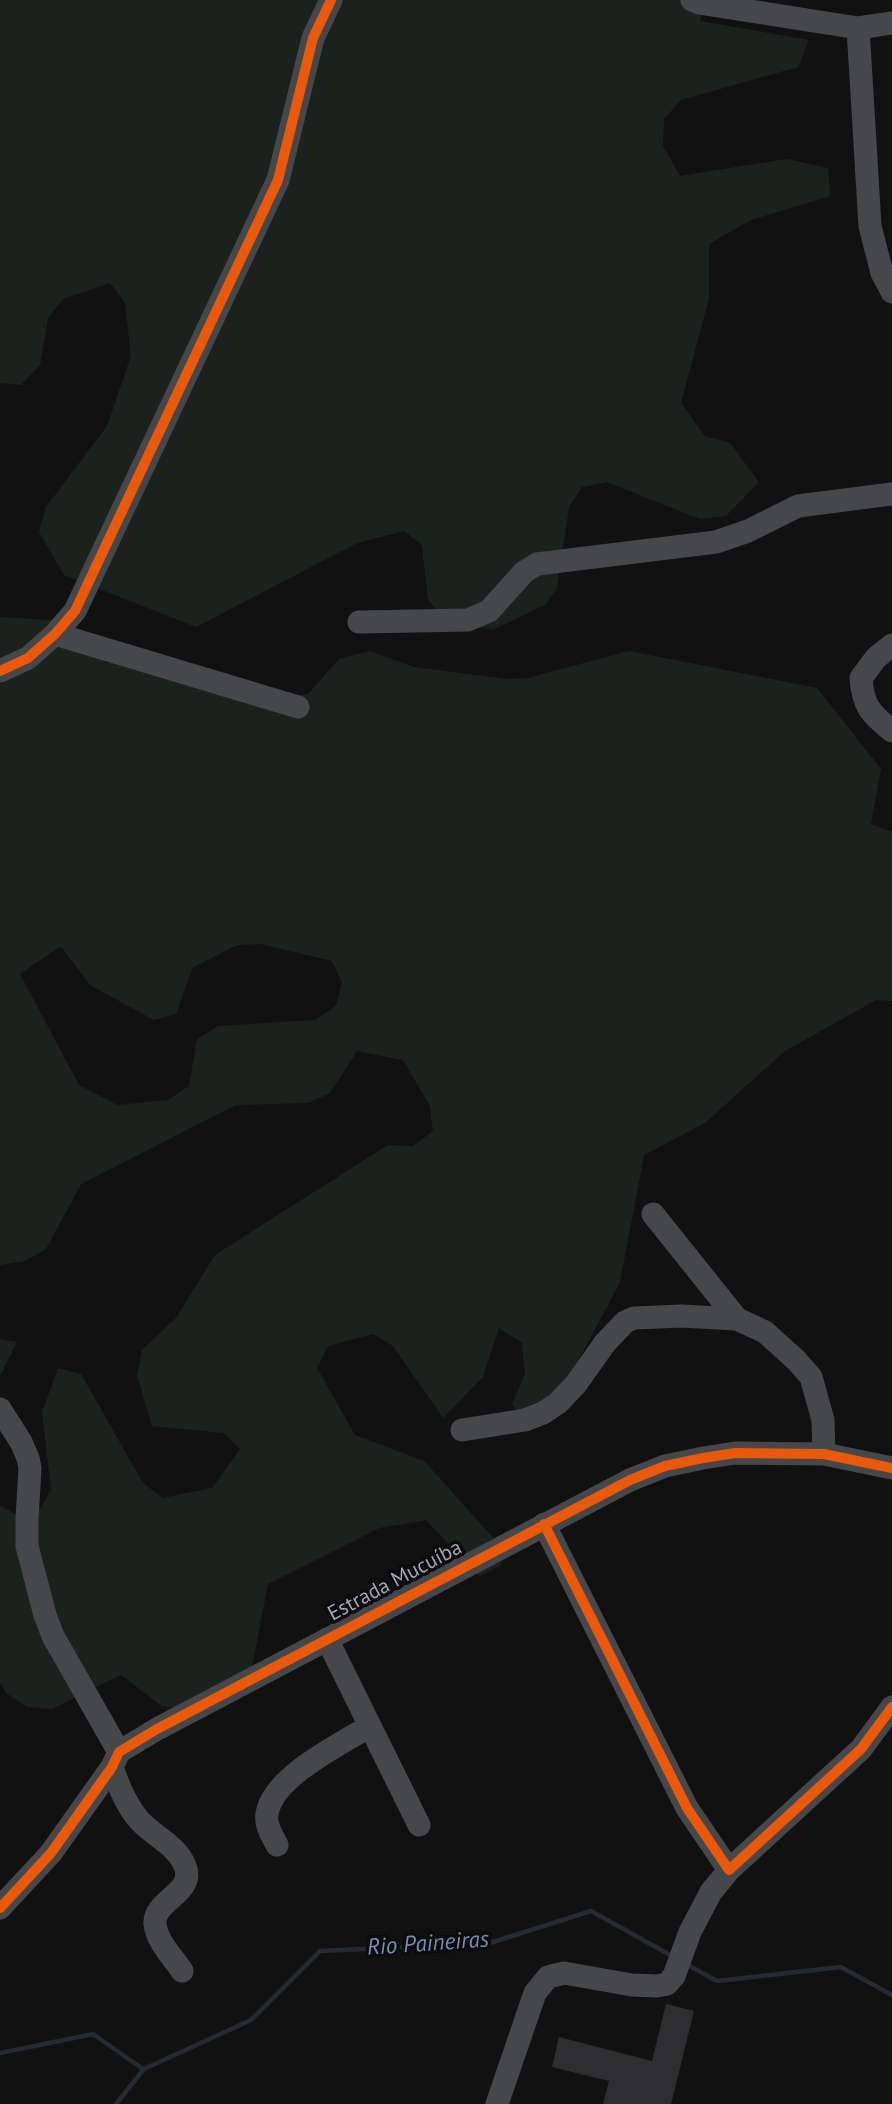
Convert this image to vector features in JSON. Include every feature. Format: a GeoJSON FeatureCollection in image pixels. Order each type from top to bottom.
{"type":"FeatureCollection","features":[{"type":"Feature","properties":{"kind":"street"},"geometry":{"type":"LineString","coordinates":[[0,671],[28,659],[75,611],[278,180],[313,38],[331,0]]}},
{"type":"Feature","properties":{"kind":"street"},"geometry":{"type":"LineString","coordinates":[[692,0],[858,28],[892,23]]}},
{"type":"Feature","properties":{"kind":"street"},"geometry":{"type":"LineString","coordinates":[[858,28],[870,226],[881,273],[892,292]]}},
{"type":"Feature","properties":{"kind":"street"},"geometry":{"type":"LineString","coordinates":[[359,622],[468,620],[489,611],[524,572],[537,564],[716,542],[748,531],[798,506],[892,494]]}},
{"type":"Feature","properties":{"kind":"street"},"geometry":{"type":"LineString","coordinates":[[55,634],[298,707]]}},
{"type":"Feature","properties":{"kind":"street"},"geometry":{"type":"LineString","coordinates":[[892,645],[876,658],[861,678],[863,699],[880,721],[892,731]]}},
{"type":"Feature","properties":{"kind":"street"},"geometry":{"type":"LineString","coordinates":[[653,1214],[737,1320]]}},
{"type":"Feature","properties":{"kind":"street"},"geometry":{"type":"LineString","coordinates":[[462,1430],[525,1420],[543,1413],[558,1403],[576,1384],[618,1328],[634,1318],[681,1316],[737,1320],[765,1332],[796,1360],[811,1377],[823,1420],[824,1454]]}},
{"type":"Feature","properties":{"kind":"street"},"geometry":{"type":"LineString","coordinates":[[0,1409],[28,1458],[30,1468],[27,1546],[52,1636],[116,1759],[130,1808],[140,1821],[172,1848],[185,1866],[187,1877],[182,1888],[158,1912],[155,1923],[159,1938],[182,1971]]}},
{"type":"Feature","properties":{"kind":"street","name":"Estrada Mucuíba"},"geometry":{"type":"LineString","coordinates":[[0,1908],[51,1853],[116,1759],[157,1729],[630,1480],[665,1466],[735,1453],[824,1454],[892,1468]]}},
{"type":"Feature","properties":{"kind":"street"},"geometry":{"type":"LineString","coordinates":[[544,1524],[687,1808],[729,1870]]}},
{"type":"Feature","properties":{"kind":"street"},"geometry":{"type":"LineString","coordinates":[[327,1639],[419,1825]]}},
{"type":"Feature","properties":{"kind":"street"},"geometry":{"type":"LineString","coordinates":[[497,2104],[535,1993],[548,1977],[564,1973],[632,1985],[667,1984],[674,1976],[690,1932],[711,1892],[729,1870],[861,1749],[892,1707]]}},
{"type":"Feature","properties":{"kind":"street"},"geometry":{"type":"LineString","coordinates":[[277,1845],[268,1829],[267,1814],[275,1795],[289,1779],[311,1762],[370,1726]]}},
{"type":"Feature","properties":{"kind":"shaded area"},"geometry":{"type":"Polygon","coordinates":[[[0,0],[701,0],[704,4],[700,21],[809,40],[798,67],[681,100],[664,119],[663,146],[680,176],[787,159],[828,168],[830,196],[751,220],[709,244],[709,298],[681,403],[705,436],[730,443],[759,482],[726,516],[700,519],[607,482],[582,487],[569,507],[557,588],[545,605],[492,630],[443,619],[428,599],[422,545],[404,531],[357,543],[196,627],[64,575],[39,532],[46,507],[107,426],[131,356],[125,303],[110,283],[63,299],[48,318],[40,365],[21,385],[0,383],[0,0]]]}},
{"type":"Feature","properties":{"kind":"shaded area"},"geometry":{"type":"Polygon","coordinates":[[[0,617],[64,621],[106,663],[138,657],[261,700],[308,694],[339,659],[370,651],[414,667],[505,679],[528,678],[629,651],[817,688],[881,769],[871,824],[892,832],[892,1001],[876,1000],[785,1051],[705,1123],[644,1155],[620,1282],[567,1382],[546,1402],[519,1414],[512,1404],[525,1374],[522,1343],[499,1328],[483,1377],[443,1418],[393,1346],[373,1334],[328,1346],[317,1368],[355,1435],[424,1461],[497,1542],[502,1565],[479,1576],[426,1520],[379,1528],[268,1584],[250,1677],[211,1710],[162,1706],[121,1675],[52,1709],[27,1707],[6,1693],[0,1682],[0,1506],[15,1514],[39,1511],[51,1490],[42,1412],[58,1368],[81,1374],[143,1483],[163,1498],[212,1488],[240,1449],[224,1433],[152,1426],[137,1375],[142,1350],[176,1318],[215,1255],[388,1145],[413,1146],[433,1131],[430,1106],[403,1060],[357,1051],[330,1093],[308,1103],[236,1105],[81,1184],[46,1249],[25,1261],[0,1265],[0,617]],[[261,944],[237,945],[192,968],[176,1014],[154,1020],[90,985],[61,946],[20,974],[79,1085],[117,1105],[168,1100],[189,1086],[197,1039],[218,1026],[315,1020],[336,1006],[342,983],[332,961],[261,944]]]}},
{"type":"Feature","properties":{"kind":"shaded area"},"geometry":{"type":"Polygon","coordinates":[[[0,1339],[17,1342],[0,1376],[0,1339]]]}},
{"type":"Feature","properties":{"kind":"building"},"geometry":{"type":"Polygon","coordinates":[[[666,2004],[694,2011],[671,2104],[603,2104],[609,2081],[552,2067],[559,2037],[652,2061],[666,2004]]]}},
{"type":"Feature","properties":{"kind":"waterway","name":"Rio Paineiras"},"geometry":{"type":"LineString","coordinates":[[116,2104],[144,2069],[251,2020],[320,1951],[490,1943],[591,1911],[672,1956]]}},
{"type":"Feature","properties":{"kind":"waterway","name":"Rio Paineiras"},"geometry":{"type":"LineString","coordinates":[[686,1964],[717,1981],[841,1967],[892,1995]]}},
{"type":"Feature","properties":{"kind":"waterway"},"geometry":{"type":"LineString","coordinates":[[0,2053],[93,2034],[143,2069]]}},
{"type":"Feature","properties":{"kind":"cycle path"},"geometry":{"type":"LineString","coordinates":[[0,671],[28,658],[55,634],[75,611],[278,180],[313,38],[331,0]]}},
{"type":"Feature","properties":{"kind":"cycle path"},"geometry":{"type":"LineString","coordinates":[[0,1908],[51,1853],[112,1767],[119,1752],[157,1729],[630,1480],[665,1466],[735,1453],[824,1454],[892,1468]]}},
{"type":"Feature","properties":{"kind":"cycle path"},"geometry":{"type":"LineString","coordinates":[[544,1524],[687,1808],[729,1870],[861,1749],[892,1707]]}}]}
